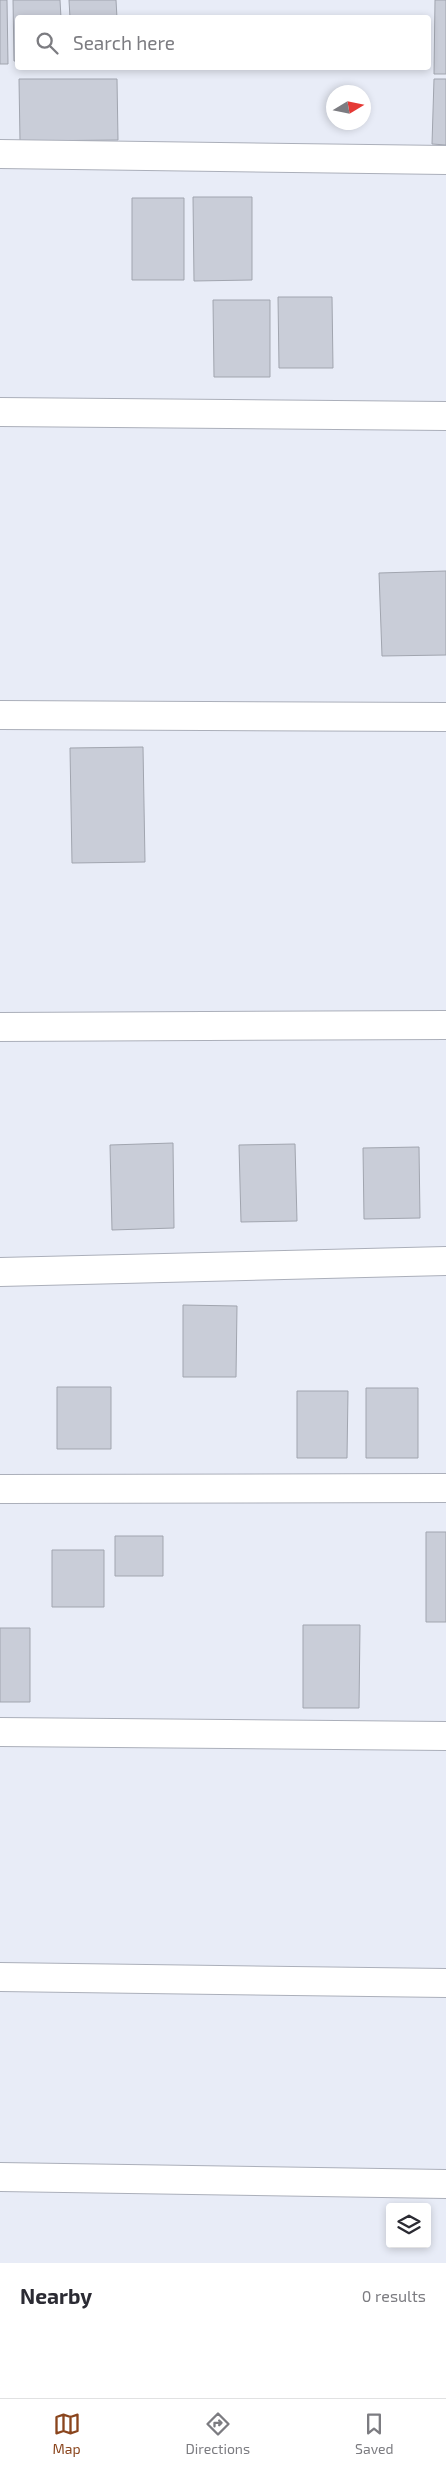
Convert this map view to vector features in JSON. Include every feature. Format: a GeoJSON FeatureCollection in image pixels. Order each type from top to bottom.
{"type":"FeatureCollection","features":[{"type":"Feature","properties":{"kind":"street"},"geometry":{"type":"LineString","coordinates":[[0,154],[446,160]]}},
{"type":"Feature","properties":{"kind":"street"},"geometry":{"type":"LineString","coordinates":[[0,412],[446,416]]}},
{"type":"Feature","properties":{"kind":"street"},"geometry":{"type":"LineString","coordinates":[[0,716],[446,718]]}},
{"type":"Feature","properties":{"kind":"street"},"geometry":{"type":"LineString","coordinates":[[0,1027],[446,1025]]}},
{"type":"Feature","properties":{"kind":"street"},"geometry":{"type":"LineString","coordinates":[[0,1272],[446,1261]]}},
{"type":"Feature","properties":{"kind":"street"},"geometry":{"type":"LineString","coordinates":[[0,1490],[446,1488]]}},
{"type":"Feature","properties":{"kind":"street"},"geometry":{"type":"LineString","coordinates":[[0,1732],[446,1736]]}},
{"type":"Feature","properties":{"kind":"street"},"geometry":{"type":"LineString","coordinates":[[0,1977],[446,1983]]}},
{"type":"Feature","properties":{"kind":"street"},"geometry":{"type":"LineString","coordinates":[[0,2177],[446,2184]]}},
{"type":"Feature","properties":{"kind":"building"},"geometry":{"type":"Polygon","coordinates":[[[0,0],[7,0],[8,64],[0,64],[0,0]]]}},
{"type":"Feature","properties":{"kind":"building"},"geometry":{"type":"Polygon","coordinates":[[[13,0],[60,0],[61,15],[15,15],[14,61],[13,0]]]}},
{"type":"Feature","properties":{"kind":"building"},"geometry":{"type":"Polygon","coordinates":[[[69,0],[116,0],[117,15],[70,15],[69,0]]]}},
{"type":"Feature","properties":{"kind":"building"},"geometry":{"type":"Polygon","coordinates":[[[435,0],[446,0],[446,74],[434,74],[435,0]]]}},
{"type":"Feature","properties":{"kind":"building"},"geometry":{"type":"Polygon","coordinates":[[[19,79],[117,79],[118,140],[20,141],[19,79]]]}},
{"type":"Feature","properties":{"kind":"building"},"geometry":{"type":"Polygon","coordinates":[[[434,79],[446,79],[446,145],[432,144],[434,79]]]}},
{"type":"Feature","properties":{"kind":"building"},"geometry":{"type":"Polygon","coordinates":[[[193,197],[252,197],[252,280],[194,281],[193,197]]]}},
{"type":"Feature","properties":{"kind":"building"},"geometry":{"type":"Polygon","coordinates":[[[132,198],[184,198],[184,280],[132,280],[132,198]]]}},
{"type":"Feature","properties":{"kind":"building"},"geometry":{"type":"Polygon","coordinates":[[[278,297],[332,297],[333,368],[279,368],[278,297]]]}},
{"type":"Feature","properties":{"kind":"building"},"geometry":{"type":"Polygon","coordinates":[[[213,300],[270,300],[270,377],[214,377],[213,300]]]}},
{"type":"Feature","properties":{"kind":"building"},"geometry":{"type":"Polygon","coordinates":[[[446,571],[446,655],[382,656],[379,573],[446,571]]]}},
{"type":"Feature","properties":{"kind":"building"},"geometry":{"type":"Polygon","coordinates":[[[143,747],[145,862],[72,863],[70,748],[143,747]]]}},
{"type":"Feature","properties":{"kind":"building"},"geometry":{"type":"Polygon","coordinates":[[[173,1143],[174,1228],[112,1230],[110,1145],[173,1143]]]}},
{"type":"Feature","properties":{"kind":"building"},"geometry":{"type":"Polygon","coordinates":[[[295,1144],[297,1221],[241,1222],[239,1145],[295,1144]]]}},
{"type":"Feature","properties":{"kind":"building"},"geometry":{"type":"Polygon","coordinates":[[[419,1147],[420,1218],[364,1219],[363,1148],[419,1147]]]}},
{"type":"Feature","properties":{"kind":"building"},"geometry":{"type":"Polygon","coordinates":[[[183,1305],[237,1306],[236,1377],[183,1377],[183,1305]]]}},
{"type":"Feature","properties":{"kind":"building"},"geometry":{"type":"Polygon","coordinates":[[[57,1387],[111,1387],[111,1449],[57,1449],[57,1387]]]}},
{"type":"Feature","properties":{"kind":"building"},"geometry":{"type":"Polygon","coordinates":[[[366,1388],[418,1388],[418,1458],[366,1458],[366,1388]]]}},
{"type":"Feature","properties":{"kind":"building"},"geometry":{"type":"Polygon","coordinates":[[[297,1391],[348,1391],[347,1458],[297,1458],[297,1391]]]}},
{"type":"Feature","properties":{"kind":"building"},"geometry":{"type":"Polygon","coordinates":[[[426,1532],[446,1532],[446,1622],[426,1622],[426,1532]]]}},
{"type":"Feature","properties":{"kind":"building"},"geometry":{"type":"Polygon","coordinates":[[[115,1536],[163,1536],[163,1576],[115,1576],[115,1536]]]}},
{"type":"Feature","properties":{"kind":"building"},"geometry":{"type":"Polygon","coordinates":[[[52,1550],[104,1550],[104,1607],[52,1607],[52,1550]]]}},
{"type":"Feature","properties":{"kind":"building"},"geometry":{"type":"Polygon","coordinates":[[[303,1625],[360,1625],[359,1708],[303,1708],[303,1625]]]}},
{"type":"Feature","properties":{"kind":"building"},"geometry":{"type":"Polygon","coordinates":[[[0,1628],[30,1628],[30,1702],[0,1702],[0,1628]]]}}]}
